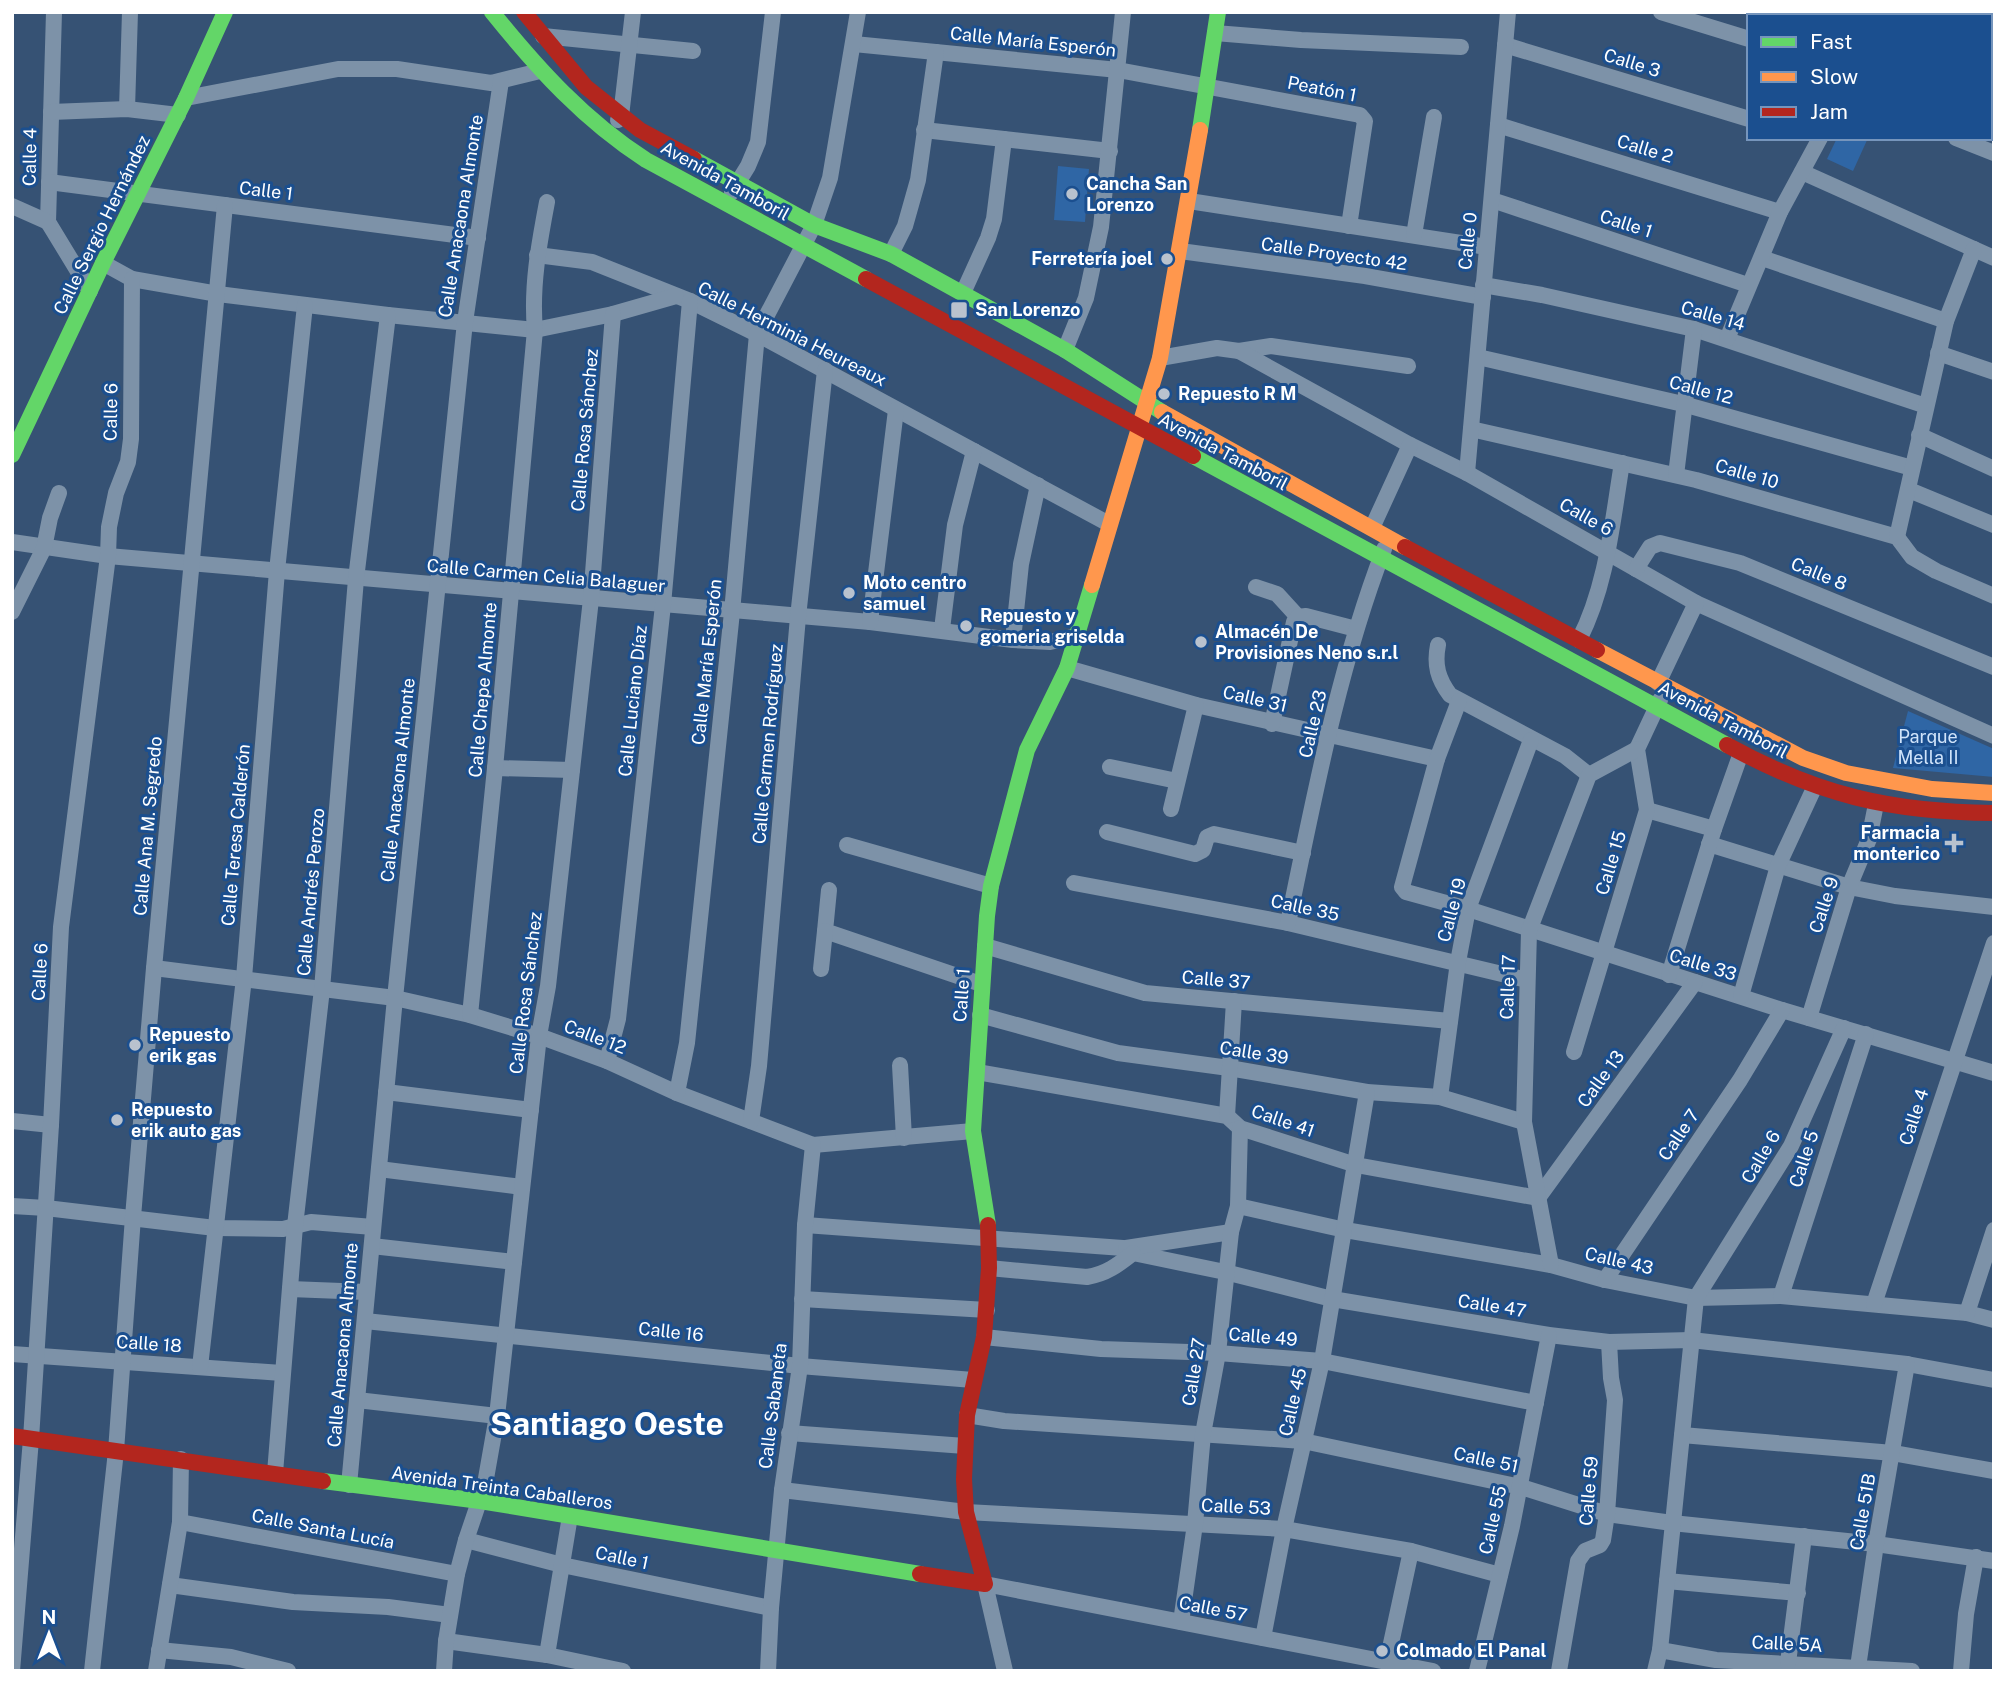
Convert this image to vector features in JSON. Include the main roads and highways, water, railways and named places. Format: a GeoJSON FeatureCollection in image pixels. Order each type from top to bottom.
{"type":"FeatureCollection","features":[{"type":"Feature","properties":{"kind":"main road","name":"Calle Sergio Hernández"},"geometry":{"type":"LineString","coordinates":[[12,454],[103,263],[178,115],[225,12]]}},
{"type":"Feature","properties":{"kind":"main road","name":"Avenida Tamboril"},"geometry":{"type":"LineString","coordinates":[[492,12],[570,103],[606,135],[646,160],[1741,753],[1815,786],[1876,804],[1924,810],[1994,813]]}},
{"type":"Feature","properties":{"kind":"main road","name":"Calle 1"},"geometry":{"type":"LineString","coordinates":[[985,1584],[966,1511],[965,1446],[973,1380],[984,1337],[989,1268],[984,1191],[973,1130],[981,984],[991,887],[1027,750],[1067,668],[1160,358],[1189,201],[1218,12]]}},
{"type":"Feature","properties":{"kind":"main road","name":"Avenida Tamboril"},"geometry":{"type":"LineString","coordinates":[[530,15],[543,36],[586,87],[621,116],[660,142],[814,225],[891,254],[1065,349],[1145,403],[1389,538],[1769,742],[1803,758],[1846,773],[1932,789],[1994,793]]}},
{"type":"Feature","properties":{"kind":"main road","name":"Avenida Treinta Caballeros"},"geometry":{"type":"LineString","coordinates":[[12,1436],[349,1485],[480,1501],[985,1584]]}},
{"type":"Feature","properties":{"kind":"place","name":"Cancha San Lorenzo"},"geometry":{"type":"Point","coordinates":[1072,194]}},
{"type":"Feature","properties":{"kind":"place","name":"Ferretería joel"},"geometry":{"type":"Point","coordinates":[1167,259]}},
{"type":"Feature","properties":{"kind":"place","name":"San Lorenzo"},"geometry":{"type":"Point","coordinates":[959,310]}},
{"type":"Feature","properties":{"kind":"place","name":"Repuesto R M"},"geometry":{"type":"Point","coordinates":[1164,394]}},
{"type":"Feature","properties":{"kind":"place","name":"Moto centro samuel"},"geometry":{"type":"Point","coordinates":[849,593]}},
{"type":"Feature","properties":{"kind":"place","name":"Repuesto y gomeria griselda"},"geometry":{"type":"Point","coordinates":[966,626]}},
{"type":"Feature","properties":{"kind":"place","name":"Almacén De Provisiones Neno s.r.l"},"geometry":{"type":"Point","coordinates":[1201,642]}},
{"type":"Feature","properties":{"kind":"place","name":"Farmacia monterico"},"geometry":{"type":"Point","coordinates":[1954,843]}},
{"type":"Feature","properties":{"kind":"place","name":"Repuesto erik gas"},"geometry":{"type":"Point","coordinates":[135,1045]}},
{"type":"Feature","properties":{"kind":"place","name":"Repuesto erik auto gas"},"geometry":{"type":"Point","coordinates":[117,1120]}},
{"type":"Feature","properties":{"kind":"place","name":"Colmado El Panal"},"geometry":{"type":"Point","coordinates":[1382,1651]}},
{"type":"Feature","properties":{"kind":"district","name":"Santiago Oeste"},"geometry":{"type":"Point","coordinates":[607,1424]}},
{"type":"Feature","properties":{"kind":"park label","name":"Parque Mella II"},"geometry":{"type":"Point","coordinates":[1928,747]}}]}
